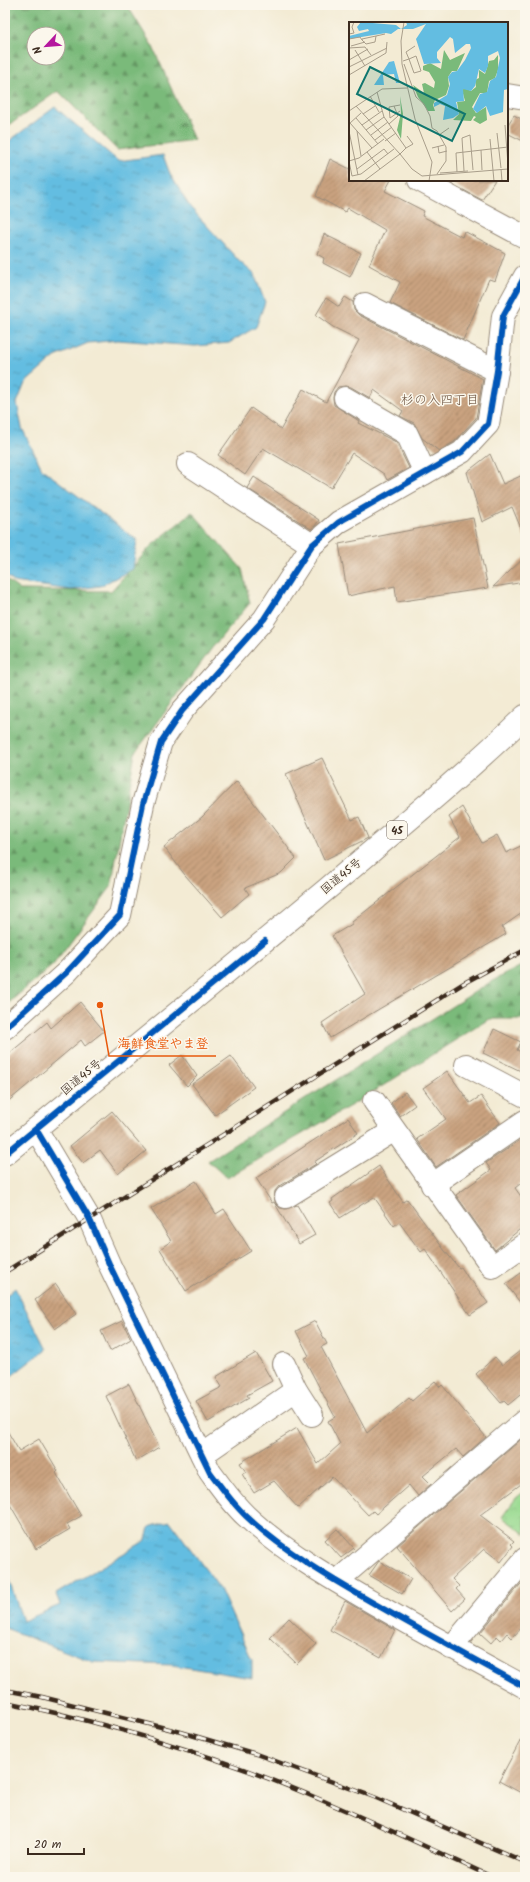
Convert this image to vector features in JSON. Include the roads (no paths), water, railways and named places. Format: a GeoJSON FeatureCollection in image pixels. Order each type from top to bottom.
{"type":"FeatureCollection","features":[{"type":"Feature","properties":{"kind":"main road"},"geometry":{"type":"LineString","coordinates":[[508,95],[525,98]]}},
{"type":"Feature","properties":{"kind":"main road"},"geometry":{"type":"LineString","coordinates":[[421,181],[525,237]]}},
{"type":"Feature","properties":{"kind":"main road"},"geometry":{"type":"LineString","coordinates":[[5,1028],[67,972],[120,915],[143,804],[161,742],[182,711],[264,618],[312,545],[339,522],[462,452],[488,424],[497,371],[503,316],[525,276]]}},
{"type":"Feature","properties":{"kind":"main road"},"geometry":{"type":"LineString","coordinates":[[364,304],[497,371]]}},
{"type":"Feature","properties":{"kind":"main road"},"geometry":{"type":"LineString","coordinates":[[345,398],[407,434],[425,474]]}},
{"type":"Feature","properties":{"kind":"main road"},"geometry":{"type":"LineString","coordinates":[[188,464],[312,545]]}},
{"type":"Feature","properties":{"kind":"main road","name":"国道45号"},"geometry":{"type":"LineString","coordinates":[[5,1154],[427,804],[479,760],[525,716]]}},
{"type":"Feature","properties":{"kind":"main road"},"geometry":{"type":"LineString","coordinates":[[466,1065],[525,1096]]}},
{"type":"Feature","properties":{"kind":"main road"},"geometry":{"type":"LineString","coordinates":[[374,1101],[432,1185],[492,1267],[525,1244]]}},
{"type":"Feature","properties":{"kind":"main road"},"geometry":{"type":"LineString","coordinates":[[432,1185],[525,1121]]}},
{"type":"Feature","properties":{"kind":"main road"},"geometry":{"type":"LineString","coordinates":[[36,1129],[89,1218],[110,1266],[210,1472],[226,1494],[246,1516],[269,1536],[336,1581],[451,1648],[525,1687]]}},
{"type":"Feature","properties":{"kind":"main road"},"geometry":{"type":"LineString","coordinates":[[286,1197],[393,1130]]}},
{"type":"Feature","properties":{"kind":"main road"},"geometry":{"type":"LineString","coordinates":[[284,1364],[296,1390],[312,1415]]}},
{"type":"Feature","properties":{"kind":"main road"},"geometry":{"type":"LineString","coordinates":[[202,1454],[296,1390]]}},
{"type":"Feature","properties":{"kind":"main road"},"geometry":{"type":"LineString","coordinates":[[336,1581],[525,1420]]}},
{"type":"Feature","properties":{"kind":"main road"},"geometry":{"type":"LineString","coordinates":[[451,1648],[523,1567]]}},
{"type":"Feature","properties":{"kind":"water"},"geometry":{"type":"Polygon","coordinates":[[[55,107],[118,161],[163,155],[170,174],[190,207],[239,261],[254,274],[265,302],[256,327],[229,343],[195,346],[118,340],[88,343],[55,357],[25,383],[17,403],[22,428],[42,469],[137,540],[133,569],[100,586],[71,590],[14,582],[5,575],[5,144],[55,107]]]}},
{"type":"Feature","properties":{"kind":"water"},"geometry":{"type":"Polygon","coordinates":[[[15,1288],[46,1349],[5,1381],[5,1326],[7,1324],[7,1295],[15,1288]]]}},
{"type":"Feature","properties":{"kind":"water"},"geometry":{"type":"Polygon","coordinates":[[[170,1521],[220,1589],[252,1660],[252,1678],[172,1665],[93,1662],[5,1628],[5,1569],[23,1621],[60,1605],[56,1594],[146,1540],[149,1527],[170,1521]]]}},
{"type":"Feature","properties":{"kind":"railway"},"geometry":{"type":"LineString","coordinates":[[5,1272],[464,983],[525,950]]}},
{"type":"Feature","properties":{"kind":"railway"},"geometry":{"type":"LineString","coordinates":[[5,1690],[42,1697],[181,1732],[256,1754],[374,1797],[525,1862]]}},
{"type":"Feature","properties":{"kind":"railway"},"geometry":{"type":"LineString","coordinates":[[5,1702],[96,1723],[187,1750],[246,1770],[339,1808],[492,1877]]}},
{"type":"Feature","properties":{"kind":"place","name":"海鮮食堂やま登"},"geometry":{"type":"Point","coordinates":[100,1005]}},
{"type":"Feature","properties":{"kind":"district","name":"杉の入四丁目"},"geometry":{"type":"Point","coordinates":[440,399]}}]}
